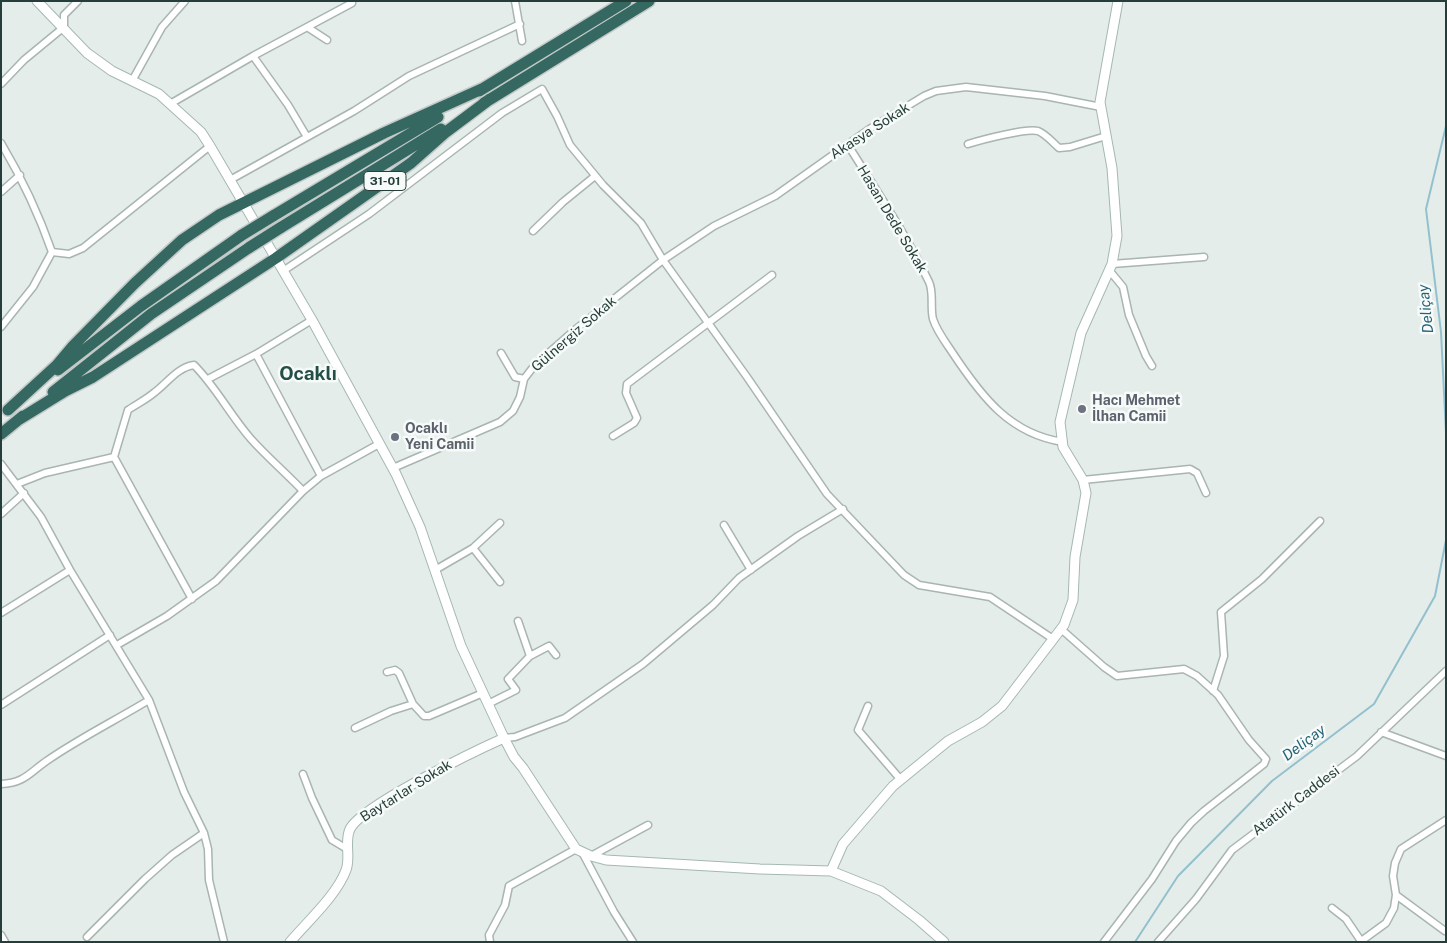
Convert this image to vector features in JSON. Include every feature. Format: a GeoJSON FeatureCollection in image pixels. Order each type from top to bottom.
{"type":"FeatureCollection","features":[{"type":"Feature","properties":{"kind":"highway"},"geometry":{"type":"LineString","coordinates":[[4,413],[141,306],[242,235],[626,1]]}},
{"type":"Feature","properties":{"kind":"highway","name":"31-01"},"geometry":{"type":"LineString","coordinates":[[276,258],[410,162],[490,99],[649,1]]}},
{"type":"Feature","properties":{"kind":"highway"},"geometry":{"type":"LineString","coordinates":[[4,413],[57,365],[72,346],[135,283],[182,240],[219,215],[243,202],[384,133],[484,88]]}},
{"type":"Feature","properties":{"kind":"highway"},"geometry":{"type":"LineString","coordinates":[[1,434],[151,314],[250,247],[490,99]]}},
{"type":"Feature","properties":{"kind":"highway"},"geometry":{"type":"LineString","coordinates":[[18,420],[65,391],[93,377],[276,258]]}},
{"type":"Feature","properties":{"kind":"street"},"geometry":{"type":"LineString","coordinates":[[37,1],[87,52],[112,71],[159,94],[201,132],[210,146],[312,320],[392,468],[420,527],[461,646],[514,757],[578,850],[632,941]]}},
{"type":"Feature","properties":{"kind":"street"},"geometry":{"type":"LineString","coordinates":[[1,84],[24,60],[63,28],[64,15],[78,1]]}},
{"type":"Feature","properties":{"kind":"street"},"geometry":{"type":"LineString","coordinates":[[132,80],[162,27],[184,1]]}},
{"type":"Feature","properties":{"kind":"street"},"geometry":{"type":"LineString","coordinates":[[515,1],[522,41]]}},
{"type":"Feature","properties":{"kind":"street"},"geometry":{"type":"LineString","coordinates":[[831,871],[843,844],[893,786],[948,741],[982,722],[1002,706],[1061,629],[1073,600],[1074,556],[1086,493],[1083,480],[1063,447],[1060,422],[1081,333],[1111,267],[1117,236],[1112,168],[1100,102],[1118,1]]}},
{"type":"Feature","properties":{"kind":"street"},"geometry":{"type":"LineString","coordinates":[[170,104],[252,56],[352,3]]}},
{"type":"Feature","properties":{"kind":"street"},"geometry":{"type":"LineString","coordinates":[[230,180],[354,111],[409,76],[520,24]]}},
{"type":"Feature","properties":{"kind":"street"},"geometry":{"type":"LineString","coordinates":[[307,26],[327,40]]}},
{"type":"Feature","properties":{"kind":"street"},"geometry":{"type":"LineString","coordinates":[[252,56],[288,105],[308,137]]}},
{"type":"Feature","properties":{"kind":"street","name":"Akasya Sokak"},"geometry":{"type":"LineString","coordinates":[[663,260],[714,226],[775,196],[879,124],[936,90],[966,87],[1045,96],[1101,107]]}},
{"type":"Feature","properties":{"kind":"street"},"geometry":{"type":"LineString","coordinates":[[283,270],[369,214],[502,112],[542,89],[570,145],[595,176],[641,223],[663,260],[827,494],[904,575],[919,585],[990,597],[1053,640]]}},
{"type":"Feature","properties":{"kind":"street"},"geometry":{"type":"LineString","coordinates":[[968,144],[998,136],[1036,130],[1044,134],[1059,148],[1070,147],[1106,136]]}},
{"type":"Feature","properties":{"kind":"street"},"geometry":{"type":"LineString","coordinates":[[1,143],[20,175],[39,214],[52,252],[33,287],[1,327]]}},
{"type":"Feature","properties":{"kind":"street","name":"Hasan Dede Sokak"},"geometry":{"type":"LineString","coordinates":[[848,145],[898,226],[930,284],[933,320],[939,333],[966,374],[984,398],[1020,428],[1045,439],[1063,442]]}},
{"type":"Feature","properties":{"kind":"street"},"geometry":{"type":"LineString","coordinates":[[52,252],[69,254],[82,248],[210,146]]}},
{"type":"Feature","properties":{"kind":"street"},"geometry":{"type":"LineString","coordinates":[[1,192],[20,175]]}},
{"type":"Feature","properties":{"kind":"street"},"geometry":{"type":"LineString","coordinates":[[532,231],[595,176]]}},
{"type":"Feature","properties":{"kind":"street"},"geometry":{"type":"LineString","coordinates":[[1111,267],[1204,257]]}},
{"type":"Feature","properties":{"kind":"street","name":"Gülnergiz Sokak"},"geometry":{"type":"LineString","coordinates":[[392,468],[500,422],[513,411],[520,397],[524,379],[534,366],[569,335],[663,260]]}},
{"type":"Feature","properties":{"kind":"street"},"geometry":{"type":"LineString","coordinates":[[1111,267],[1123,287],[1129,315],[1152,366]]}},
{"type":"Feature","properties":{"kind":"street"},"geometry":{"type":"LineString","coordinates":[[613,436],[634,423],[638,418],[626,393],[627,384],[772,274]]}},
{"type":"Feature","properties":{"kind":"street"},"geometry":{"type":"LineString","coordinates":[[208,379],[256,354],[312,320]]}},
{"type":"Feature","properties":{"kind":"street"},"geometry":{"type":"LineString","coordinates":[[501,353],[515,377],[524,379]]}},
{"type":"Feature","properties":{"kind":"street"},"geometry":{"type":"LineString","coordinates":[[256,354],[321,476]]}},
{"type":"Feature","properties":{"kind":"street"},"geometry":{"type":"LineString","coordinates":[[192,600],[114,457],[128,410],[155,392],[187,365],[194,365],[208,379],[226,408],[251,439],[304,491]]}},
{"type":"Feature","properties":{"kind":"street"},"geometry":{"type":"LineString","coordinates":[[117,645],[192,600],[216,582],[304,491],[321,476],[380,444]]}},
{"type":"Feature","properties":{"kind":"street"},"geometry":{"type":"LineString","coordinates":[[17,484],[45,472],[114,457]]}},
{"type":"Feature","properties":{"kind":"street"},"geometry":{"type":"LineString","coordinates":[[1,464],[41,517],[70,570],[149,700],[184,792],[204,833],[208,849],[209,880],[224,942]]}},
{"type":"Feature","properties":{"kind":"street"},"geometry":{"type":"LineString","coordinates":[[1083,480],[1190,469],[1197,472],[1206,493]]}},
{"type":"Feature","properties":{"kind":"street"},"geometry":{"type":"LineString","coordinates":[[1,514],[24,493]]}},
{"type":"Feature","properties":{"kind":"street"},"geometry":{"type":"LineString","coordinates":[[504,738],[515,738],[565,718],[643,664],[713,605],[739,578],[798,536],[842,509]]}},
{"type":"Feature","properties":{"kind":"street"},"geometry":{"type":"LineString","coordinates":[[1213,691],[1224,656],[1221,612],[1262,579],[1320,521]]}},
{"type":"Feature","properties":{"kind":"street"},"geometry":{"type":"LineString","coordinates":[[435,570],[473,548],[500,523]]}},
{"type":"Feature","properties":{"kind":"street"},"geometry":{"type":"LineString","coordinates":[[724,525],[751,570]]}},
{"type":"Feature","properties":{"kind":"street"},"geometry":{"type":"LineString","coordinates":[[473,548],[500,582]]}},
{"type":"Feature","properties":{"kind":"street"},"geometry":{"type":"LineString","coordinates":[[1,613],[70,570]]}},
{"type":"Feature","properties":{"kind":"street"},"geometry":{"type":"LineString","coordinates":[[518,621],[530,656]]}},
{"type":"Feature","properties":{"kind":"street"},"geometry":{"type":"LineString","coordinates":[[1061,629],[1117,676],[1184,669],[1197,676],[1230,711],[1249,740],[1266,759],[1264,764],[1191,823],[1176,841],[1152,879],[1104,942]]}},
{"type":"Feature","properties":{"kind":"street"},"geometry":{"type":"LineString","coordinates":[[1,705],[110,635]]}},
{"type":"Feature","properties":{"kind":"street"},"geometry":{"type":"LineString","coordinates":[[488,704],[516,690],[508,679],[530,656],[549,646],[556,655]]}},
{"type":"Feature","properties":{"kind":"street"},"geometry":{"type":"LineString","coordinates":[[387,672],[395,670],[400,673],[413,704],[424,716],[430,716],[483,693]]}},
{"type":"Feature","properties":{"kind":"street","name":"Atatürk Caddesi"},"geometry":{"type":"LineString","coordinates":[[1158,942],[1196,899],[1232,850],[1357,756],[1446,671]]}},
{"type":"Feature","properties":{"kind":"street"},"geometry":{"type":"LineString","coordinates":[[1,784],[13,784],[26,777],[48,760],[149,700]]}},
{"type":"Feature","properties":{"kind":"street"},"geometry":{"type":"LineString","coordinates":[[355,728],[391,711],[413,704]]}},
{"type":"Feature","properties":{"kind":"street"},"geometry":{"type":"LineString","coordinates":[[868,706],[858,730],[901,780]]}},
{"type":"Feature","properties":{"kind":"street"},"geometry":{"type":"LineString","coordinates":[[1381,732],[1446,756]]}},
{"type":"Feature","properties":{"kind":"street","name":"Baytarlar Sokak"},"geometry":{"type":"LineString","coordinates":[[294,940],[340,885],[347,868],[347,848],[350,829],[360,817],[463,756],[504,738]]}},
{"type":"Feature","properties":{"kind":"street"},"geometry":{"type":"LineString","coordinates":[[303,774],[332,840],[347,848]]}},
{"type":"Feature","properties":{"kind":"street"},"geometry":{"type":"LineString","coordinates":[[1332,908],[1346,919],[1360,941],[1386,923],[1394,908],[1396,895],[1393,876],[1401,849],[1446,820]]}},
{"type":"Feature","properties":{"kind":"street"},"geometry":{"type":"LineString","coordinates":[[590,856],[648,825]]}},
{"type":"Feature","properties":{"kind":"street"},"geometry":{"type":"LineString","coordinates":[[87,937],[172,855],[204,833]]}},
{"type":"Feature","properties":{"kind":"street"},"geometry":{"type":"LineString","coordinates":[[578,850],[590,856],[606,860],[831,871],[881,890],[944,942]]}},
{"type":"Feature","properties":{"kind":"street"},"geometry":{"type":"LineString","coordinates":[[490,942],[489,935],[505,905],[509,886],[578,850]]}},
{"type":"Feature","properties":{"kind":"street"},"geometry":{"type":"LineString","coordinates":[[1396,895],[1445,931]]}},
{"type":"Feature","properties":{"kind":"street"},"geometry":{"type":"LineString","coordinates":[[1,936],[5,942]]}},
{"type":"Feature","properties":{"kind":"waterway","name":"Deliçay"},"geometry":{"type":"LineString","coordinates":[[1446,126],[1426,209],[1441,332],[1446,433]]}},
{"type":"Feature","properties":{"kind":"waterway","name":"Deliçay"},"geometry":{"type":"LineString","coordinates":[[1135,942],[1178,876],[1272,781],[1374,704],[1435,596],[1446,540]]}},
{"type":"Feature","properties":{"kind":"place","name":"Hacı Mehmet İlhan Camii"},"geometry":{"type":"Point","coordinates":[1082,409]}},
{"type":"Feature","properties":{"kind":"place","name":"Ocaklı Yeni Camii"},"geometry":{"type":"Point","coordinates":[395,437]}},
{"type":"Feature","properties":{"kind":"district","name":"Ocaklı"},"geometry":{"type":"Point","coordinates":[308,374]}}]}
